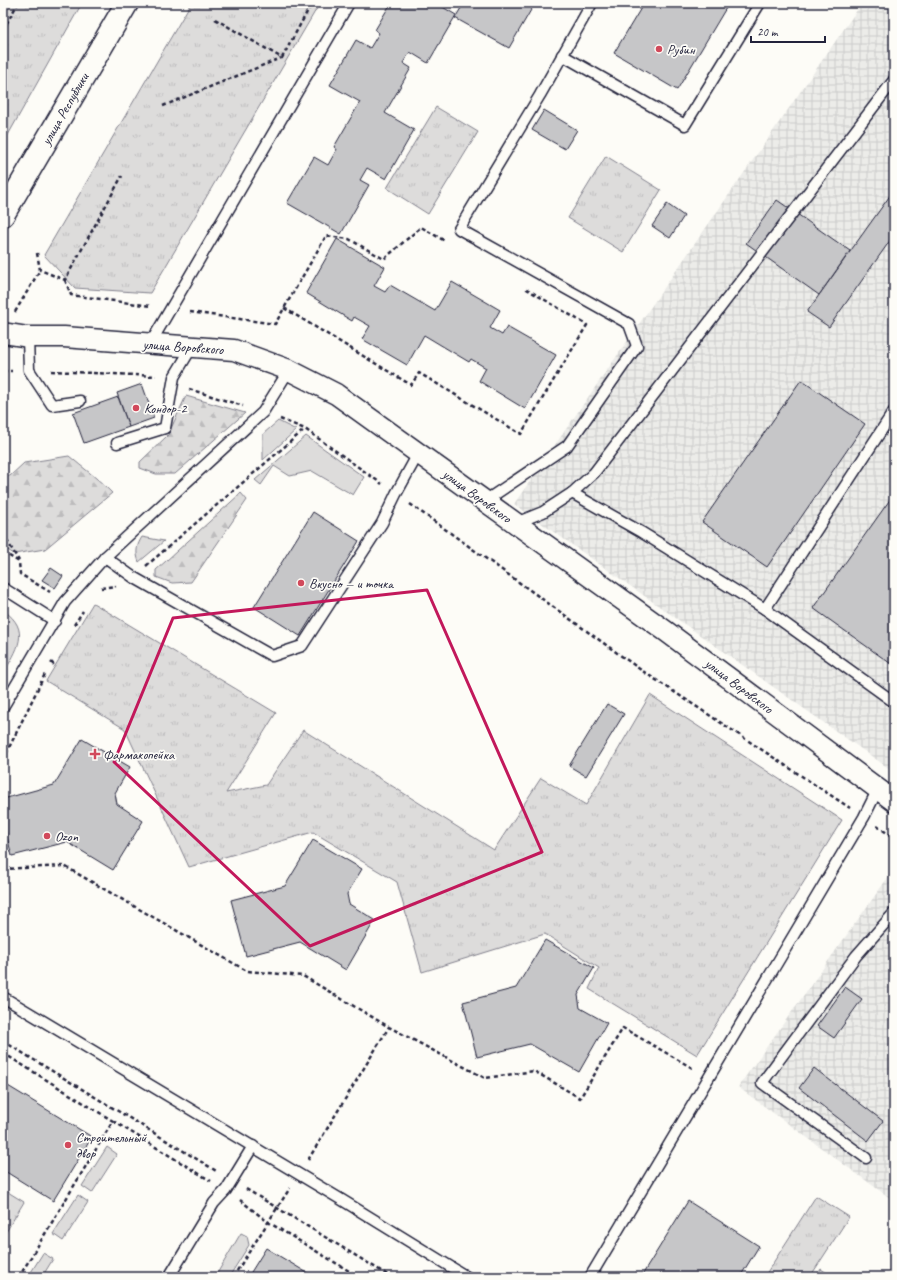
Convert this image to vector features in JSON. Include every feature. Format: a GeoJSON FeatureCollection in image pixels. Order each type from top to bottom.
{"type":"FeatureCollection","features":[{"type":"Feature","properties":{"kind":"main road","name":"улица Республики"},"geometry":{"type":"LineString","coordinates":[[3,215],[127,3]]}},
{"type":"Feature","properties":{"kind":"street","name":"улица Воровского"},"geometry":{"type":"LineString","coordinates":[[7,325],[28,337],[64,337],[234,350],[289,370],[336,394],[667,632],[894,801]]}},
{"type":"Feature","properties":{"kind":"lane"},"geometry":{"type":"LineString","coordinates":[[150,344],[350,3]]}},
{"type":"Feature","properties":{"kind":"lane"},"geometry":{"type":"LineString","coordinates":[[486,501],[567,446],[637,346],[629,324],[459,229],[537,101],[592,3]]}},
{"type":"Feature","properties":{"kind":"lane"},"geometry":{"type":"LineString","coordinates":[[562,56],[686,124],[760,3]]}},
{"type":"Feature","properties":{"kind":"lane"},"geometry":{"type":"LineString","coordinates":[[516,523],[543,512],[572,494],[594,473],[894,80]]}},
{"type":"Feature","properties":{"kind":"lane"},"geometry":{"type":"LineString","coordinates":[[28,337],[29,370],[52,405],[80,401]]}},
{"type":"Feature","properties":{"kind":"lane"},"geometry":{"type":"LineString","coordinates":[[117,443],[165,428],[174,377],[192,347]]}},
{"type":"Feature","properties":{"kind":"lane"},"geometry":{"type":"LineString","coordinates":[[3,707],[65,602],[104,557],[263,412],[289,370]]}},
{"type":"Feature","properties":{"kind":"lane"},"geometry":{"type":"LineString","coordinates":[[765,609],[894,411]]}},
{"type":"Feature","properties":{"kind":"lane"},"geometry":{"type":"LineString","coordinates":[[104,557],[134,577],[272,656],[302,646],[382,523],[418,454]]}},
{"type":"Feature","properties":{"kind":"lane"},"geometry":{"type":"LineString","coordinates":[[572,494],[641,532],[765,609],[894,702]]}},
{"type":"Feature","properties":{"kind":"lane"},"geometry":{"type":"LineString","coordinates":[[3,588],[55,621]]}},
{"type":"Feature","properties":{"kind":"lane"},"geometry":{"type":"LineString","coordinates":[[590,1277],[864,818],[878,789]]}},
{"type":"Feature","properties":{"kind":"lane"},"geometry":{"type":"LineString","coordinates":[[866,1158],[762,1083],[856,956],[894,912]]}},
{"type":"Feature","properties":{"kind":"lane"},"geometry":{"type":"LineString","coordinates":[[3,998],[253,1146],[467,1277]]}},
{"type":"Feature","properties":{"kind":"lane"},"geometry":{"type":"LineString","coordinates":[[169,1277],[214,1203],[232,1180],[253,1146]]}},
{"type":"Feature","properties":{"kind":"path"},"geometry":{"type":"LineString","coordinates":[[3,30],[17,3]]}},
{"type":"Feature","properties":{"kind":"path"},"geometry":{"type":"LineString","coordinates":[[164,106],[282,58],[312,3]]}},
{"type":"Feature","properties":{"kind":"path"},"geometry":{"type":"LineString","coordinates":[[215,19],[282,58]]}},
{"type":"Feature","properties":{"kind":"path"},"geometry":{"type":"LineString","coordinates":[[65,280],[122,176]]}},
{"type":"Feature","properties":{"kind":"path"},"geometry":{"type":"LineString","coordinates":[[40,270],[65,280],[71,295],[275,324],[326,236],[349,238],[384,260],[421,227],[446,242]]}},
{"type":"Feature","properties":{"kind":"path"},"geometry":{"type":"LineString","coordinates":[[7,325],[40,270],[37,253]]}},
{"type":"Feature","properties":{"kind":"path"},"geometry":{"type":"LineString","coordinates":[[284,308],[411,385],[419,373],[521,434],[587,325],[520,285]]}},
{"type":"Feature","properties":{"kind":"path"},"geometry":{"type":"LineString","coordinates":[[3,371],[29,370],[174,377],[188,388],[263,412],[305,429],[641,670],[894,838]]}},
{"type":"Feature","properties":{"kind":"path"},"geometry":{"type":"LineString","coordinates":[[97,588],[113,588],[134,577],[305,429]]}},
{"type":"Feature","properties":{"kind":"path"},"geometry":{"type":"LineString","coordinates":[[3,534],[19,562],[20,574],[82,613]]}},
{"type":"Feature","properties":{"kind":"path"},"geometry":{"type":"LineString","coordinates":[[3,552],[19,562]]}},
{"type":"Feature","properties":{"kind":"path"},"geometry":{"type":"LineString","coordinates":[[70,632],[86,606]]}},
{"type":"Feature","properties":{"kind":"path"},"geometry":{"type":"LineString","coordinates":[[55,657],[51,663],[55,666]]}},
{"type":"Feature","properties":{"kind":"path"},"geometry":{"type":"LineString","coordinates":[[3,760],[47,670]]}},
{"type":"Feature","properties":{"kind":"path"},"geometry":{"type":"LineString","coordinates":[[3,869],[64,866],[247,971],[303,976],[389,1027],[486,1078],[534,1070],[580,1098],[623,1028],[694,1070],[698,1063]]}},
{"type":"Feature","properties":{"kind":"path"},"geometry":{"type":"LineString","coordinates":[[233,1277],[299,1174],[389,1027]]}},
{"type":"Feature","properties":{"kind":"path"},"geometry":{"type":"LineString","coordinates":[[3,1041],[391,1277]]}},
{"type":"Feature","properties":{"kind":"path"},"geometry":{"type":"LineString","coordinates":[[3,1052],[113,1121],[19,1277]]}},
{"type":"Feature","properties":{"kind":"highlighted area"},"geometry":{"type":"Polygon","coordinates":[[[427,590],[542,852],[310,946],[114,762],[173,618],[427,590]]]}},
{"type":"Feature","properties":{"kind":"shaded area"},"geometry":{"type":"Polygon","coordinates":[[[862,3],[894,3],[894,772],[514,504],[862,3]]]}},
{"type":"Feature","properties":{"kind":"shaded area"},"geometry":{"type":"Polygon","coordinates":[[[894,869],[894,1201],[738,1087],[894,869]]]}},
{"type":"Feature","properties":{"kind":"green space"},"geometry":{"type":"Polygon","coordinates":[[[3,3],[82,3],[3,144],[3,3]]]}},
{"type":"Feature","properties":{"kind":"green space"},"geometry":{"type":"Polygon","coordinates":[[[191,3],[320,3],[150,293],[75,288],[44,255],[191,3]]]}},
{"type":"Feature","properties":{"kind":"green space"},"geometry":{"type":"Polygon","coordinates":[[[436,107],[478,132],[428,214],[387,188],[436,107]]]}},
{"type":"Feature","properties":{"kind":"green space"},"geometry":{"type":"Polygon","coordinates":[[[606,156],[661,190],[623,252],[568,218],[606,156]]]}},
{"type":"Feature","properties":{"kind":"green space"},"geometry":{"type":"Polygon","coordinates":[[[186,396],[245,413],[175,474],[156,474],[140,468],[140,462],[168,435],[186,396]]]}},
{"type":"Feature","properties":{"kind":"green space"},"geometry":{"type":"Polygon","coordinates":[[[278,421],[296,430],[263,460],[263,434],[278,421]]]}},
{"type":"Feature","properties":{"kind":"green space"},"geometry":{"type":"Polygon","coordinates":[[[306,436],[364,477],[353,495],[312,471],[290,476],[274,466],[261,485],[255,480],[306,436]]]}},
{"type":"Feature","properties":{"kind":"green space"},"geometry":{"type":"Polygon","coordinates":[[[69,456],[112,493],[45,549],[14,554],[3,547],[3,476],[10,476],[24,463],[69,456]]]}},
{"type":"Feature","properties":{"kind":"green space"},"geometry":{"type":"Polygon","coordinates":[[[241,493],[247,500],[191,582],[172,583],[156,577],[156,570],[241,493]]]}},
{"type":"Feature","properties":{"kind":"green space"},"geometry":{"type":"Polygon","coordinates":[[[142,537],[164,541],[139,562],[137,549],[142,537]]]}},
{"type":"Feature","properties":{"kind":"green space"},"geometry":{"type":"Polygon","coordinates":[[[93,603],[276,713],[226,793],[266,785],[303,730],[494,850],[541,778],[586,805],[650,695],[842,820],[697,1055],[589,989],[599,968],[545,934],[422,972],[397,882],[313,832],[189,867],[125,729],[46,681],[93,603]]]}},
{"type":"Feature","properties":{"kind":"green space"},"geometry":{"type":"Polygon","coordinates":[[[3,610],[17,625],[19,640],[13,657],[3,674],[3,610]]]}},
{"type":"Feature","properties":{"kind":"green space"},"geometry":{"type":"Polygon","coordinates":[[[107,1147],[117,1154],[92,1193],[82,1186],[107,1147]]]}},
{"type":"Feature","properties":{"kind":"green space"},"geometry":{"type":"Polygon","coordinates":[[[3,1189],[24,1202],[3,1237],[3,1189]]]}},
{"type":"Feature","properties":{"kind":"green space"},"geometry":{"type":"Polygon","coordinates":[[[78,1195],[88,1202],[63,1241],[53,1234],[78,1195]]]}},
{"type":"Feature","properties":{"kind":"green space"},"geometry":{"type":"Polygon","coordinates":[[[816,1196],[849,1217],[810,1277],[764,1277],[816,1196]]]}},
{"type":"Feature","properties":{"kind":"green space"},"geometry":{"type":"Polygon","coordinates":[[[241,1233],[247,1236],[249,1245],[229,1277],[215,1277],[241,1233]]]}},
{"type":"Feature","properties":{"kind":"green space"},"geometry":{"type":"Polygon","coordinates":[[[43,1253],[53,1259],[42,1277],[28,1277],[43,1253]]]}},
{"type":"Feature","properties":{"kind":"green space"},"geometry":{"type":"Polygon","coordinates":[[[821,1269],[833,1277],[816,1277],[821,1269]]]}},
{"type":"Feature","properties":{"kind":"building"},"geometry":{"type":"Polygon","coordinates":[[[391,3],[436,3],[456,15],[428,63],[410,52],[403,63],[411,68],[385,113],[414,130],[386,179],[367,168],[360,180],[369,185],[341,234],[287,203],[314,157],[328,165],[337,149],[334,147],[360,102],[330,85],[356,40],[370,48],[379,33],[375,30],[391,3]]]}},
{"type":"Feature","properties":{"kind":"building"},"geometry":{"type":"Polygon","coordinates":[[[464,3],[535,3],[509,48],[455,18],[464,3]]]}},
{"type":"Feature","properties":{"kind":"building","name":"Рубин"},"geometry":{"type":"Polygon","coordinates":[[[644,3],[729,3],[677,90],[614,53],[644,3]]]}},
{"type":"Feature","properties":{"kind":"building"},"geometry":{"type":"Polygon","coordinates":[[[544,110],[577,130],[565,149],[532,130],[544,110]]]}},
{"type":"Feature","properties":{"kind":"building"},"geometry":{"type":"Polygon","coordinates":[[[894,190],[894,235],[829,327],[807,312],[894,190]]]}},
{"type":"Feature","properties":{"kind":"building"},"geometry":{"type":"Polygon","coordinates":[[[777,200],[850,251],[819,295],[746,243],[777,200]]]}},
{"type":"Feature","properties":{"kind":"building"},"geometry":{"type":"Polygon","coordinates":[[[667,204],[684,216],[670,238],[652,226],[667,204]]]}},
{"type":"Feature","properties":{"kind":"building"},"geometry":{"type":"Polygon","coordinates":[[[337,239],[385,267],[374,286],[385,292],[390,285],[435,311],[452,282],[500,310],[490,328],[502,335],[507,327],[556,355],[525,409],[479,381],[486,368],[471,359],[469,362],[424,335],[407,365],[362,339],[370,326],[354,317],[352,321],[306,293],[337,239]]]}},
{"type":"Feature","properties":{"kind":"building"},"geometry":{"type":"Polygon","coordinates":[[[801,380],[865,424],[767,567],[702,522],[801,380]]]}},
{"type":"Feature","properties":{"kind":"building","name":"Кондор-2"},"geometry":{"type":"Polygon","coordinates":[[[142,384],[154,418],[129,427],[117,393],[142,384]]]}},
{"type":"Feature","properties":{"kind":"building"},"geometry":{"type":"Polygon","coordinates":[[[118,397],[129,427],[84,443],[73,413],[118,397]]]}},
{"type":"Feature","properties":{"kind":"building"},"geometry":{"type":"Polygon","coordinates":[[[894,494],[894,666],[813,608],[894,494]]]}},
{"type":"Feature","properties":{"kind":"building","name":"Вкусно — и точка"},"geometry":{"type":"Polygon","coordinates":[[[313,512],[359,541],[300,636],[254,607],[313,512]]]}},
{"type":"Feature","properties":{"kind":"building"},"geometry":{"type":"Polygon","coordinates":[[[51,568],[63,576],[55,588],[42,580],[51,568]]]}},
{"type":"Feature","properties":{"kind":"building"},"geometry":{"type":"Polygon","coordinates":[[[607,704],[624,714],[586,776],[569,766],[607,704]]]}},
{"type":"Feature","properties":{"kind":"building"},"geometry":{"type":"Polygon","coordinates":[[[82,739],[130,767],[115,793],[117,804],[143,821],[113,870],[67,842],[12,856],[3,821],[3,799],[54,785],[82,739]]]}},
{"type":"Feature","properties":{"kind":"building"},"geometry":{"type":"Polygon","coordinates":[[[313,840],[362,869],[347,894],[349,904],[375,920],[346,970],[300,942],[246,956],[231,900],[285,886],[313,840]]]}},
{"type":"Feature","properties":{"kind":"building"},"geometry":{"type":"Polygon","coordinates":[[[545,940],[594,968],[578,995],[580,1008],[607,1023],[579,1072],[530,1044],[477,1057],[463,1002],[516,988],[545,940]]]}},
{"type":"Feature","properties":{"kind":"building"},"geometry":{"type":"Polygon","coordinates":[[[845,987],[862,999],[834,1038],[817,1026],[845,987]]]}},
{"type":"Feature","properties":{"kind":"building"},"geometry":{"type":"Polygon","coordinates":[[[814,1068],[883,1121],[868,1141],[799,1088],[814,1068]]]}},
{"type":"Feature","properties":{"kind":"building"},"geometry":{"type":"Polygon","coordinates":[[[3,1083],[92,1137],[53,1201],[3,1170],[3,1083]]]}},
{"type":"Feature","properties":{"kind":"building"},"geometry":{"type":"Polygon","coordinates":[[[688,1201],[759,1246],[740,1277],[641,1277],[688,1201]]]}},
{"type":"Feature","properties":{"kind":"building"},"geometry":{"type":"Polygon","coordinates":[[[266,1248],[314,1277],[248,1277],[266,1248]]]}},
{"type":"Feature","properties":{"kind":"place","name":"Рубин"},"geometry":{"type":"Point","coordinates":[659,49]}},
{"type":"Feature","properties":{"kind":"place","name":"Кондор-2"},"geometry":{"type":"Point","coordinates":[136,408]}},
{"type":"Feature","properties":{"kind":"place","name":"Вкусно — и точка"},"geometry":{"type":"Point","coordinates":[301,583]}},
{"type":"Feature","properties":{"kind":"place","name":"Фармакопейка"},"geometry":{"type":"Point","coordinates":[95,754]}},
{"type":"Feature","properties":{"kind":"place","name":"Ozon"},"geometry":{"type":"Point","coordinates":[47,836]}},
{"type":"Feature","properties":{"kind":"place","name":"Строительный двор"},"geometry":{"type":"Point","coordinates":[68,1145]}}]}
